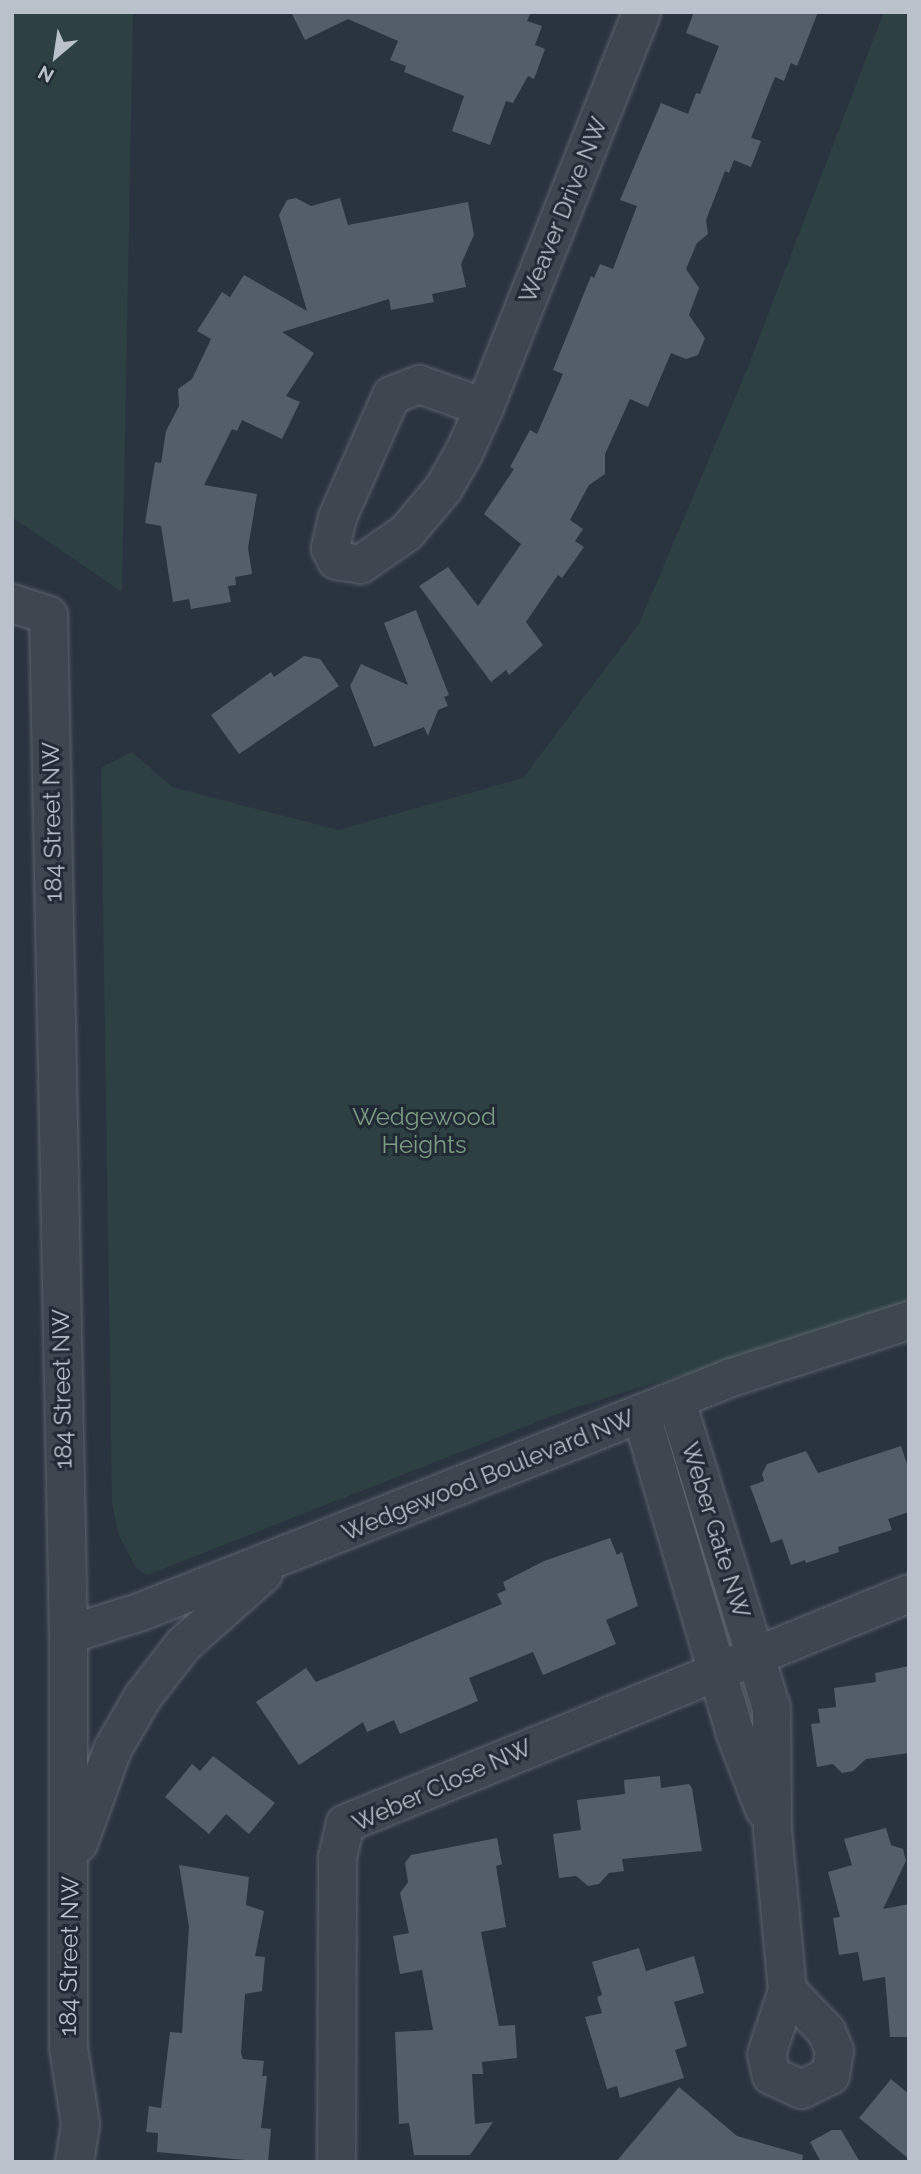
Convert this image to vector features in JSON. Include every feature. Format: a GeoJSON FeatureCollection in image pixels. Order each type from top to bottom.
{"type":"FeatureCollection","features":[{"type":"Feature","properties":{"kind":"street","name":"Weaver Drive NW"},"geometry":{"type":"LineString","coordinates":[[484,407],[419,384],[391,395],[337,517],[330,548],[336,560],[360,564],[375,556],[425,513],[463,453],[484,407],[642,12]]}},
{"type":"Feature","properties":{"kind":"street","name":"184 Street NW"},"geometry":{"type":"LineString","coordinates":[[12,603],[48,615],[68,1634],[68,2046],[80,2124],[74,2162]]}},
{"type":"Feature","properties":{"kind":"street","name":"Wedgewood Boulevard NW"},"geometry":{"type":"LineString","coordinates":[[68,1634],[141,1611],[786,1357],[909,1320]]}},
{"type":"Feature","properties":{"kind":"street","name":"Weber Gate NW"},"geometry":{"type":"LineString","coordinates":[[677,1401],[735,1664]]}},
{"type":"Feature","properties":{"kind":"street","name":"Weber Gate NW"},"geometry":{"type":"LineString","coordinates":[[641,1414],[735,1664]]}},
{"type":"Feature","properties":{"kind":"street"},"geometry":{"type":"LineString","coordinates":[[70,1864],[113,1749],[142,1697],[183,1644],[283,1556]]}},
{"type":"Feature","properties":{"kind":"street"},"geometry":{"type":"LineString","coordinates":[[787,1990],[772,1829],[771,1707],[735,1664],[909,1592]]}},
{"type":"Feature","properties":{"kind":"street","name":"Weber Close NW"},"geometry":{"type":"LineString","coordinates":[[336,2162],[337,1857],[345,1823],[735,1664]]}},
{"type":"Feature","properties":{"kind":"green space"},"geometry":{"type":"Polygon","coordinates":[[[12,12],[133,12],[122,592],[12,517],[12,12]]]}},
{"type":"Feature","properties":{"kind":"green space","name":"Wedgewood Heights"},"geometry":{"type":"Polygon","coordinates":[[[884,12],[909,12],[909,1305],[570,1409],[147,1575],[136,1568],[118,1533],[112,1501],[101,768],[132,752],[172,787],[338,830],[523,778],[639,624],[746,372],[884,12]]]}},
{"type":"Feature","properties":{"kind":"building"},"geometry":{"type":"Polygon","coordinates":[[[291,12],[531,12],[527,21],[542,26],[535,45],[545,49],[534,79],[528,76],[513,103],[506,101],[490,145],[452,131],[464,96],[404,72],[406,66],[390,60],[398,41],[348,19],[305,40],[291,12]]]}},
{"type":"Feature","properties":{"kind":"building"},"geometry":{"type":"Polygon","coordinates":[[[694,12],[818,12],[797,66],[791,63],[784,81],[775,77],[751,138],[761,141],[751,167],[734,160],[729,173],[725,171],[706,220],[708,234],[697,243],[686,269],[699,288],[689,315],[705,338],[698,355],[686,359],[671,353],[648,407],[630,399],[605,454],[605,474],[589,485],[570,520],[583,529],[575,541],[584,547],[562,578],[558,575],[526,622],[543,645],[509,675],[506,670],[491,682],[419,586],[448,567],[478,606],[521,544],[484,514],[514,469],[510,467],[530,430],[537,434],[563,374],[553,370],[591,276],[594,278],[600,264],[613,269],[637,206],[620,200],[661,103],[688,114],[696,93],[700,94],[719,46],[686,33],[694,12]]]}},
{"type":"Feature","properties":{"kind":"building"},"geometry":{"type":"Polygon","coordinates":[[[296,198],[311,206],[340,198],[348,225],[468,202],[474,235],[461,264],[466,287],[432,294],[434,302],[391,310],[389,299],[282,332],[314,353],[286,396],[300,402],[282,439],[242,420],[237,431],[232,429],[204,485],[257,494],[248,548],[252,574],[235,577],[236,585],[228,586],[231,602],[191,609],[189,599],[173,602],[161,526],[145,523],[155,462],[161,463],[166,431],[179,406],[178,389],[192,379],[211,339],[197,331],[222,292],[230,297],[244,275],[307,311],[279,215],[287,200],[296,198]]]}},
{"type":"Feature","properties":{"kind":"building"},"geometry":{"type":"Polygon","coordinates":[[[416,610],[449,695],[444,697],[448,706],[438,710],[428,736],[424,727],[374,747],[350,686],[361,664],[408,685],[384,623],[416,610]]]}},
{"type":"Feature","properties":{"kind":"building"},"geometry":{"type":"Polygon","coordinates":[[[304,656],[320,659],[339,686],[239,754],[211,715],[271,672],[274,677],[304,656]]]}},
{"type":"Feature","properties":{"kind":"building"},"geometry":{"type":"Polygon","coordinates":[[[901,1446],[909,1470],[909,1512],[888,1519],[892,1530],[838,1547],[839,1552],[791,1565],[782,1539],[771,1543],[750,1486],[764,1481],[762,1474],[767,1464],[806,1451],[818,1473],[901,1446]]]}},
{"type":"Feature","properties":{"kind":"building"},"geometry":{"type":"Polygon","coordinates":[[[610,1538],[617,1555],[622,1552],[638,1606],[606,1620],[616,1644],[543,1675],[533,1652],[469,1678],[478,1701],[400,1734],[394,1720],[367,1732],[363,1722],[299,1765],[256,1702],[306,1668],[316,1682],[502,1604],[497,1594],[506,1590],[503,1582],[544,1561],[610,1538]]]}},
{"type":"Feature","properties":{"kind":"building"},"geometry":{"type":"Polygon","coordinates":[[[909,1666],[909,1753],[866,1759],[853,1771],[842,1773],[833,1764],[817,1767],[811,1724],[820,1723],[818,1709],[836,1707],[834,1688],[876,1682],[875,1673],[909,1666]]]}},
{"type":"Feature","properties":{"kind":"building"},"geometry":{"type":"Polygon","coordinates":[[[213,1756],[275,1803],[249,1834],[226,1814],[209,1834],[165,1797],[192,1764],[200,1771],[213,1756]]]}},
{"type":"Feature","properties":{"kind":"building"},"geometry":{"type":"Polygon","coordinates":[[[660,1776],[661,1788],[689,1784],[692,1788],[702,1851],[622,1859],[624,1871],[609,1873],[599,1884],[588,1886],[576,1876],[559,1878],[553,1834],[581,1830],[577,1800],[625,1794],[624,1780],[660,1776]]]}},
{"type":"Feature","properties":{"kind":"building"},"geometry":{"type":"Polygon","coordinates":[[[886,1828],[891,1845],[903,1849],[906,1861],[883,1909],[909,1904],[909,2037],[890,2037],[885,1977],[863,1981],[858,1952],[839,1955],[833,1918],[840,1917],[828,1872],[852,1865],[844,1839],[886,1828]]]}},
{"type":"Feature","properties":{"kind":"building"},"geometry":{"type":"Polygon","coordinates":[[[497,1838],[502,1864],[496,1866],[506,1927],[481,1932],[499,2026],[515,2025],[517,2058],[482,2062],[483,2074],[472,2074],[475,2124],[493,2122],[470,2155],[414,2155],[409,2123],[399,2124],[395,2032],[433,2030],[422,1970],[400,1974],[393,1936],[409,1933],[400,1893],[408,1882],[405,1863],[411,1855],[497,1838]]]}},
{"type":"Feature","properties":{"kind":"building"},"geometry":{"type":"Polygon","coordinates":[[[179,1865],[249,1877],[246,1905],[264,1911],[255,1956],[265,1957],[262,1991],[245,1994],[241,2053],[243,2059],[264,2061],[262,2076],[267,2076],[261,2128],[271,2129],[268,2162],[157,2152],[158,2133],[146,2132],[149,2106],[161,2108],[170,2032],[182,2033],[189,1927],[179,1865]]]}},
{"type":"Feature","properties":{"kind":"building"},"geometry":{"type":"Polygon","coordinates":[[[639,1948],[646,1971],[694,1956],[704,1993],[674,2002],[687,2046],[675,2050],[684,2078],[620,2098],[617,2086],[607,2089],[585,2017],[602,2013],[597,1997],[602,1995],[592,1962],[639,1948]]]}},
{"type":"Feature","properties":{"kind":"building"},"geometry":{"type":"Polygon","coordinates":[[[891,2079],[909,2094],[909,2159],[859,2118],[891,2079]]]}},
{"type":"Feature","properties":{"kind":"building"},"geometry":{"type":"Polygon","coordinates":[[[679,2087],[737,2136],[803,2155],[802,2162],[616,2162],[679,2087]]]}},
{"type":"Feature","properties":{"kind":"building"},"geometry":{"type":"Polygon","coordinates":[[[832,2130],[841,2130],[860,2162],[821,2162],[810,2142],[832,2130]]]}}]}
